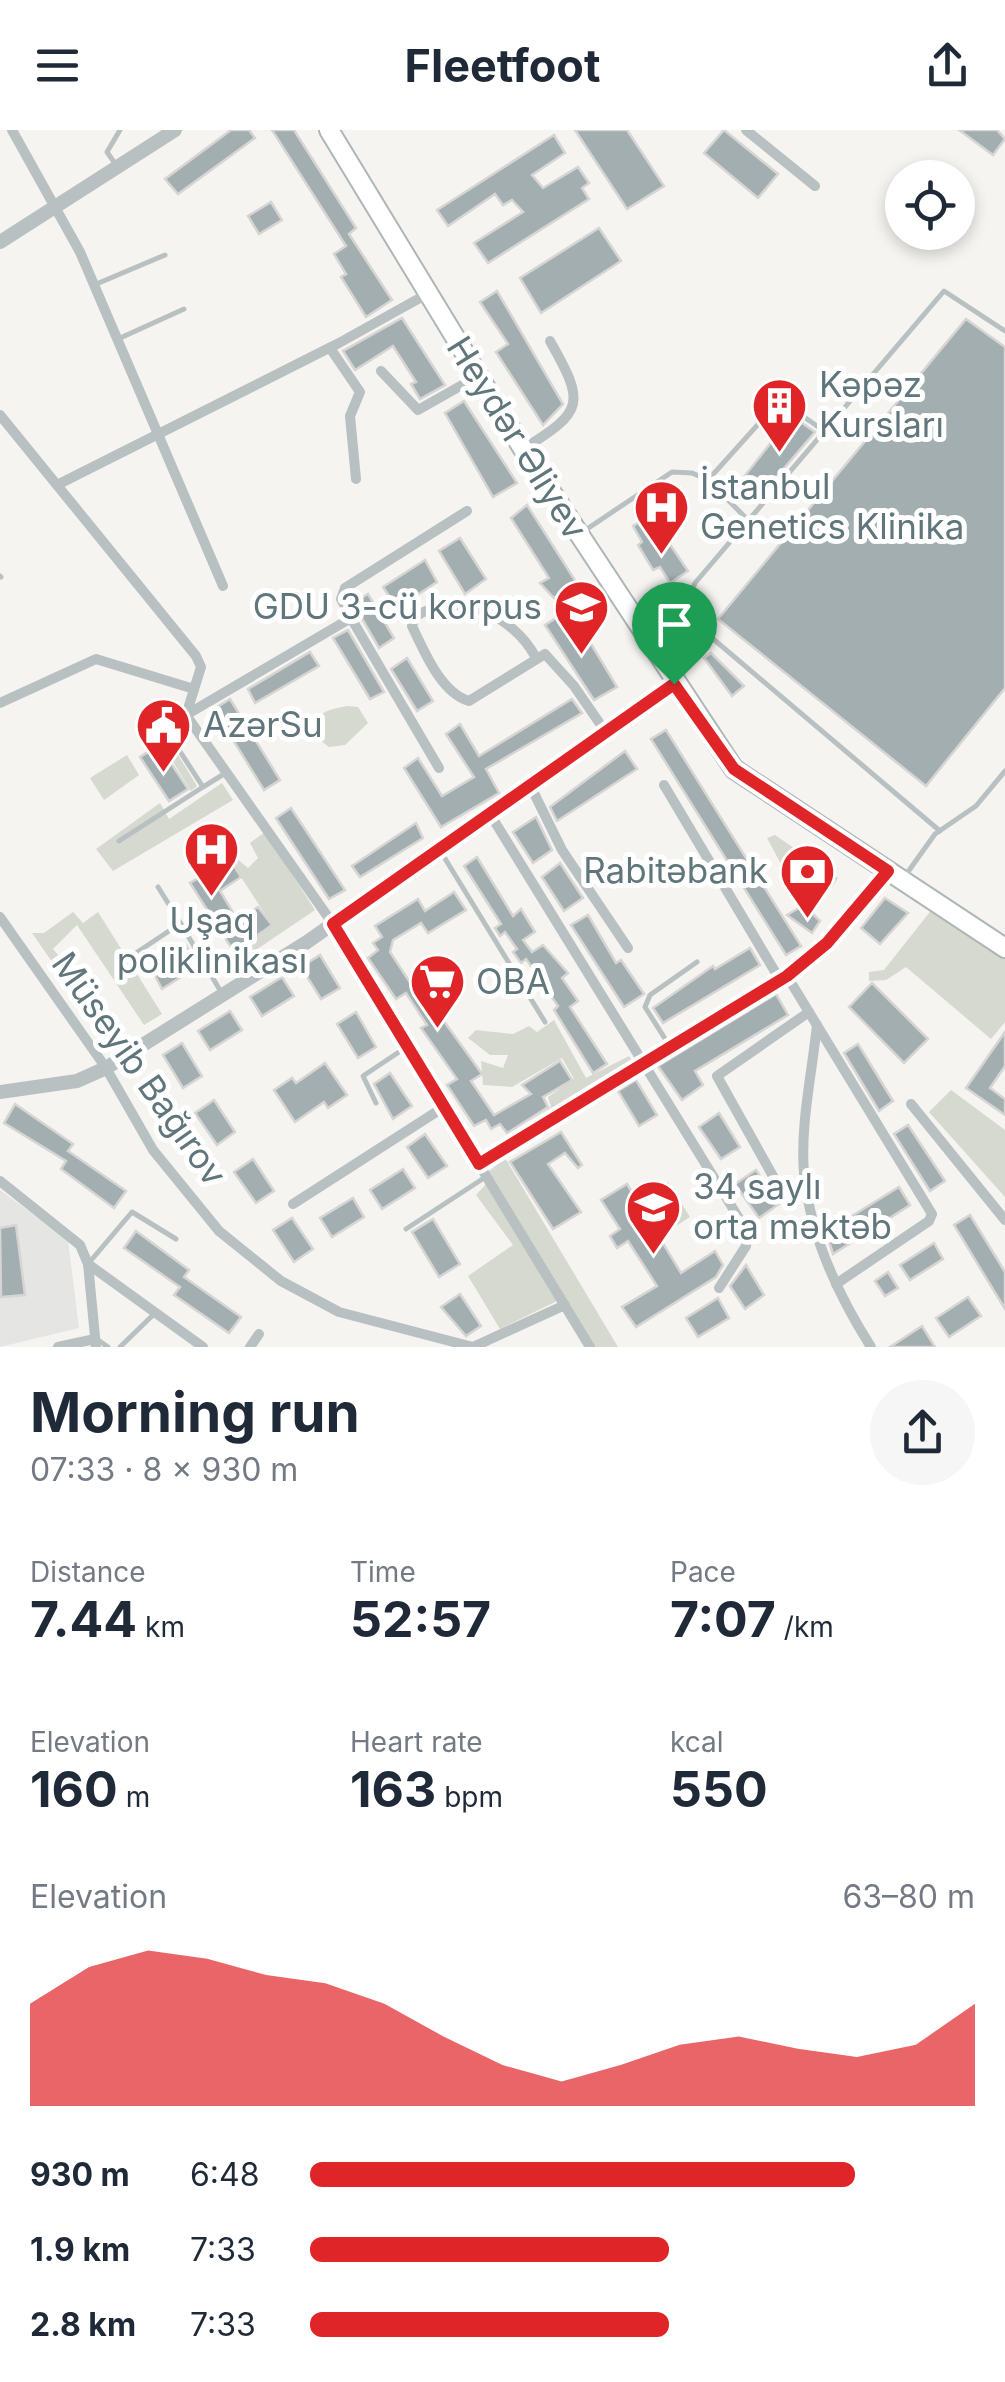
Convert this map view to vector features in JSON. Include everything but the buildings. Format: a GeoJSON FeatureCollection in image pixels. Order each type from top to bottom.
{"type":"FeatureCollection","features":[{"type":"Feature","properties":{"kind":"main road","name":"Heydər Əliyev"},"geometry":{"type":"LineString","coordinates":[[334,132],[523,449],[674,684],[734,769],[1005,948]]}},
{"type":"Feature","properties":{"kind":"street"},"geometry":{"type":"LineString","coordinates":[[12,130],[56,206],[94,285],[223,586]]}},
{"type":"Feature","properties":{"kind":"street"},"geometry":{"type":"LineString","coordinates":[[0,242],[175,130]]}},
{"type":"Feature","properties":{"kind":"street"},"geometry":{"type":"LineString","coordinates":[[746,130],[814,186]]}},
{"type":"Feature","properties":{"kind":"street"},"geometry":{"type":"LineString","coordinates":[[57,485],[330,348],[428,294]]}},
{"type":"Feature","properties":{"kind":"street"},"geometry":{"type":"LineString","coordinates":[[523,449],[559,427],[577,400],[576,386],[550,341]]}},
{"type":"Feature","properties":{"kind":"street"},"geometry":{"type":"LineString","coordinates":[[330,348],[360,392],[350,416],[356,478]]}},
{"type":"Feature","properties":{"kind":"street"},"geometry":{"type":"LineString","coordinates":[[381,371],[418,410],[478,376]]}},
{"type":"Feature","properties":{"kind":"street"},"geometry":{"type":"LineString","coordinates":[[0,415],[196,656],[201,667],[186,715]]}},
{"type":"Feature","properties":{"kind":"street"},"geometry":{"type":"LineString","coordinates":[[439,768],[341,598],[345,588],[467,511]]}},
{"type":"Feature","properties":{"kind":"street"},"geometry":{"type":"LineString","coordinates":[[536,656],[516,631],[489,612],[437,607],[415,616],[412,626],[449,690],[463,700],[469,701],[536,656],[550,656],[605,731]]}},
{"type":"Feature","properties":{"kind":"street"},"geometry":{"type":"LineString","coordinates":[[186,715],[351,618]]}},
{"type":"Feature","properties":{"kind":"street"},"geometry":{"type":"LineString","coordinates":[[0,703],[96,659],[194,690]]}},
{"type":"Feature","properties":{"kind":"street"},"geometry":{"type":"LineString","coordinates":[[0,1092],[77,1081],[106,1068],[333,924],[674,684]]}},
{"type":"Feature","properties":{"kind":"street"},"geometry":{"type":"LineString","coordinates":[[186,715],[333,924],[590,1347]]}},
{"type":"Feature","properties":{"kind":"street"},"geometry":{"type":"LineString","coordinates":[[664,785],[784,978],[810,1012],[932,1214],[929,1221],[836,1284]]}},
{"type":"Feature","properties":{"kind":"street"},"geometry":{"type":"LineString","coordinates":[[530,786],[562,850],[628,948]]}},
{"type":"Feature","properties":{"kind":"street"},"geometry":{"type":"LineString","coordinates":[[490,814],[748,1233],[746,1246],[719,1288]]}},
{"type":"Feature","properties":{"kind":"street"},"geometry":{"type":"LineString","coordinates":[[479,1164],[784,978],[827,943],[895,876]]}},
{"type":"Feature","properties":{"kind":"street","name":"Müseyib Bağırov"},"geometry":{"type":"LineString","coordinates":[[0,917],[106,1068],[153,1150],[219,1231],[281,1281],[339,1312],[473,1347],[565,1305]]}},
{"type":"Feature","properties":{"kind":"street"},"geometry":{"type":"LineString","coordinates":[[774,1178],[717,1076],[810,1012]]}},
{"type":"Feature","properties":{"kind":"street"},"geometry":{"type":"LineString","coordinates":[[817,1024],[804,1169],[813,1226],[836,1284],[871,1347]]}},
{"type":"Feature","properties":{"kind":"street"},"geometry":{"type":"LineString","coordinates":[[911,1104],[1005,1220]]}},
{"type":"Feature","properties":{"kind":"street"},"geometry":{"type":"LineString","coordinates":[[293,1204],[444,1106]]}},
{"type":"Feature","properties":{"kind":"street"},"geometry":{"type":"LineString","coordinates":[[0,1181],[80,1245],[88,1264],[96,1343],[58,1347]]}},
{"type":"Feature","properties":{"kind":"street"},"geometry":{"type":"LineString","coordinates":[[88,1264],[203,1347]]}},
{"type":"Feature","properties":{"kind":"street"},"geometry":{"type":"LineString","coordinates":[[250,1347],[258,1334]]}},
{"type":"Feature","properties":{"kind":"lane"},"geometry":{"type":"LineString","coordinates":[[117,167],[107,152],[120,130]]}},
{"type":"Feature","properties":{"kind":"lane"},"geometry":{"type":"LineString","coordinates":[[94,285],[165,254]]}},
{"type":"Feature","properties":{"kind":"lane"},"geometry":{"type":"LineString","coordinates":[[940,831],[692,621],[684,608],[687,594],[944,291],[1005,331]]}},
{"type":"Feature","properties":{"kind":"lane"},"geometry":{"type":"LineString","coordinates":[[116,340],[184,310]]}},
{"type":"Feature","properties":{"kind":"lane"},"geometry":{"type":"LineString","coordinates":[[708,480],[780,400],[824,431]]}},
{"type":"Feature","properties":{"kind":"lane"},"geometry":{"type":"LineString","coordinates":[[578,535],[672,472],[708,480],[748,520]]}},
{"type":"Feature","properties":{"kind":"lane"},"geometry":{"type":"LineString","coordinates":[[168,734],[202,787]]}},
{"type":"Feature","properties":{"kind":"lane"},"geometry":{"type":"LineString","coordinates":[[895,876],[940,831],[976,806],[1005,771]]}},
{"type":"Feature","properties":{"kind":"lane"},"geometry":{"type":"LineString","coordinates":[[118,841],[227,773]]}},
{"type":"Feature","properties":{"kind":"lane"},"geometry":{"type":"LineString","coordinates":[[439,849],[545,1022]]}},
{"type":"Feature","properties":{"kind":"lane"},"geometry":{"type":"LineString","coordinates":[[158,886],[222,995]]}},
{"type":"Feature","properties":{"kind":"lane"},"geometry":{"type":"LineString","coordinates":[[136,953],[175,927],[184,929]]}},
{"type":"Feature","properties":{"kind":"lane"},"geometry":{"type":"LineString","coordinates":[[671,1047],[646,1006],[650,995],[696,962]]}},
{"type":"Feature","properties":{"kind":"lane"},"geometry":{"type":"LineString","coordinates":[[376,1103],[363,1076],[408,1047]]}},
{"type":"Feature","properties":{"kind":"lane"},"geometry":{"type":"LineString","coordinates":[[406,1229],[486,1176]]}},
{"type":"Feature","properties":{"kind":"lane"},"geometry":{"type":"LineString","coordinates":[[88,1264],[124,1216],[132,1212],[176,1239]]}},
{"type":"Feature","properties":{"kind":"lane"},"geometry":{"type":"LineString","coordinates":[[120,1347],[156,1313]]}},
{"type":"Feature","properties":{"kind":"lane"},"geometry":{"type":"LineString","coordinates":[[96,1343],[108,1347]]}},
{"type":"Feature","properties":{"kind":"shaded area"},"geometry":{"type":"Polygon","coordinates":[[[348,706],[358,707],[368,723],[345,745],[329,747],[309,732],[319,716],[348,706]]]}},
{"type":"Feature","properties":{"kind":"shaded area"},"geometry":{"type":"Polygon","coordinates":[[[164,732],[197,786],[191,791],[157,736],[164,732]]]}},
{"type":"Feature","properties":{"kind":"shaded area"},"geometry":{"type":"Polygon","coordinates":[[[127,755],[139,775],[104,800],[90,778],[127,755]]]}},
{"type":"Feature","properties":{"kind":"shaded area"},"geometry":{"type":"Polygon","coordinates":[[[222,783],[233,800],[113,871],[96,849],[160,803],[169,819],[222,783]]]}},
{"type":"Feature","properties":{"kind":"shaded area"},"geometry":{"type":"Polygon","coordinates":[[[265,832],[315,910],[241,960],[234,952],[272,925],[232,863],[236,858],[248,868],[258,858],[250,843],[265,832]]]}},
{"type":"Feature","properties":{"kind":"shaded area"},"geometry":{"type":"Polygon","coordinates":[[[775,835],[838,878],[832,887],[815,893],[810,908],[802,903],[767,838],[775,835]]]}},
{"type":"Feature","properties":{"kind":"shaded area"},"geometry":{"type":"Polygon","coordinates":[[[933,908],[1005,956],[1005,1022],[991,1039],[906,967],[886,980],[869,981],[869,972],[884,970],[933,908]]]}},
{"type":"Feature","properties":{"kind":"shaded area"},"geometry":{"type":"Polygon","coordinates":[[[73,912],[83,923],[98,912],[162,1014],[144,1025],[77,925],[53,949],[79,979],[68,985],[32,933],[44,933],[73,912]]]}},
{"type":"Feature","properties":{"kind":"shaded area"},"geometry":{"type":"Polygon","coordinates":[[[554,1020],[586,1078],[629,1056],[635,1064],[515,1138],[509,1135],[551,1107],[548,1097],[574,1079],[562,1058],[512,1087],[483,1085],[481,1061],[503,1068],[508,1055],[490,1055],[468,1038],[476,1030],[513,1034],[529,1026],[537,1032],[554,1020]]]}},
{"type":"Feature","properties":{"kind":"shaded area"},"geometry":{"type":"Polygon","coordinates":[[[951,1090],[1005,1130],[1005,1197],[929,1112],[951,1090]]]}},
{"type":"Feature","properties":{"kind":"shaded area"},"geometry":{"type":"Polygon","coordinates":[[[505,1158],[618,1347],[594,1347],[488,1172],[505,1158]]]}},
{"type":"Feature","properties":{"kind":"shaded area"},"geometry":{"type":"Polygon","coordinates":[[[668,1182],[690,1217],[665,1233],[644,1197],[668,1182]]]}},
{"type":"Feature","properties":{"kind":"shaded area"},"geometry":{"type":"Polygon","coordinates":[[[487,1183],[557,1301],[500,1329],[468,1276],[513,1245],[476,1195],[487,1183]]]}},
{"type":"Feature","properties":{"kind":"shaded area"},"geometry":{"type":"Polygon","coordinates":[[[0,1190],[68,1240],[79,1328],[0,1347],[0,1190]]]}},
{"type":"Feature","properties":{"kind":"place","name":"Kəpəz Kursları"},"geometry":{"type":"Point","coordinates":[780,454]}},
{"type":"Feature","properties":{"kind":"place","name":"İstanbul Genetics Klinika"},"geometry":{"type":"Point","coordinates":[661,556]}},
{"type":"Feature","properties":{"kind":"place","name":"GDU 3-cü korpus"},"geometry":{"type":"Point","coordinates":[581,656]}},
{"type":"Feature","properties":{"kind":"place","name":"AzərSu"},"geometry":{"type":"Point","coordinates":[164,774]}},
{"type":"Feature","properties":{"kind":"place","name":"Uşaq poliklinikası"},"geometry":{"type":"Point","coordinates":[212,899]}},
{"type":"Feature","properties":{"kind":"place","name":"Rabitəbank"},"geometry":{"type":"Point","coordinates":[807,920]}},
{"type":"Feature","properties":{"kind":"place","name":"OBA"},"geometry":{"type":"Point","coordinates":[437,1031]}},
{"type":"Feature","properties":{"kind":"place","name":"34 saylı orta məktəb"},"geometry":{"type":"Point","coordinates":[654,1256]}},
{"type":"Feature","properties":{"kind":"route"},"geometry":{"type":"LineString","coordinates":[[674,684],[734,769],[888,871],[827,943],[787,976],[479,1164],[333,924],[674,684]]}}]}
